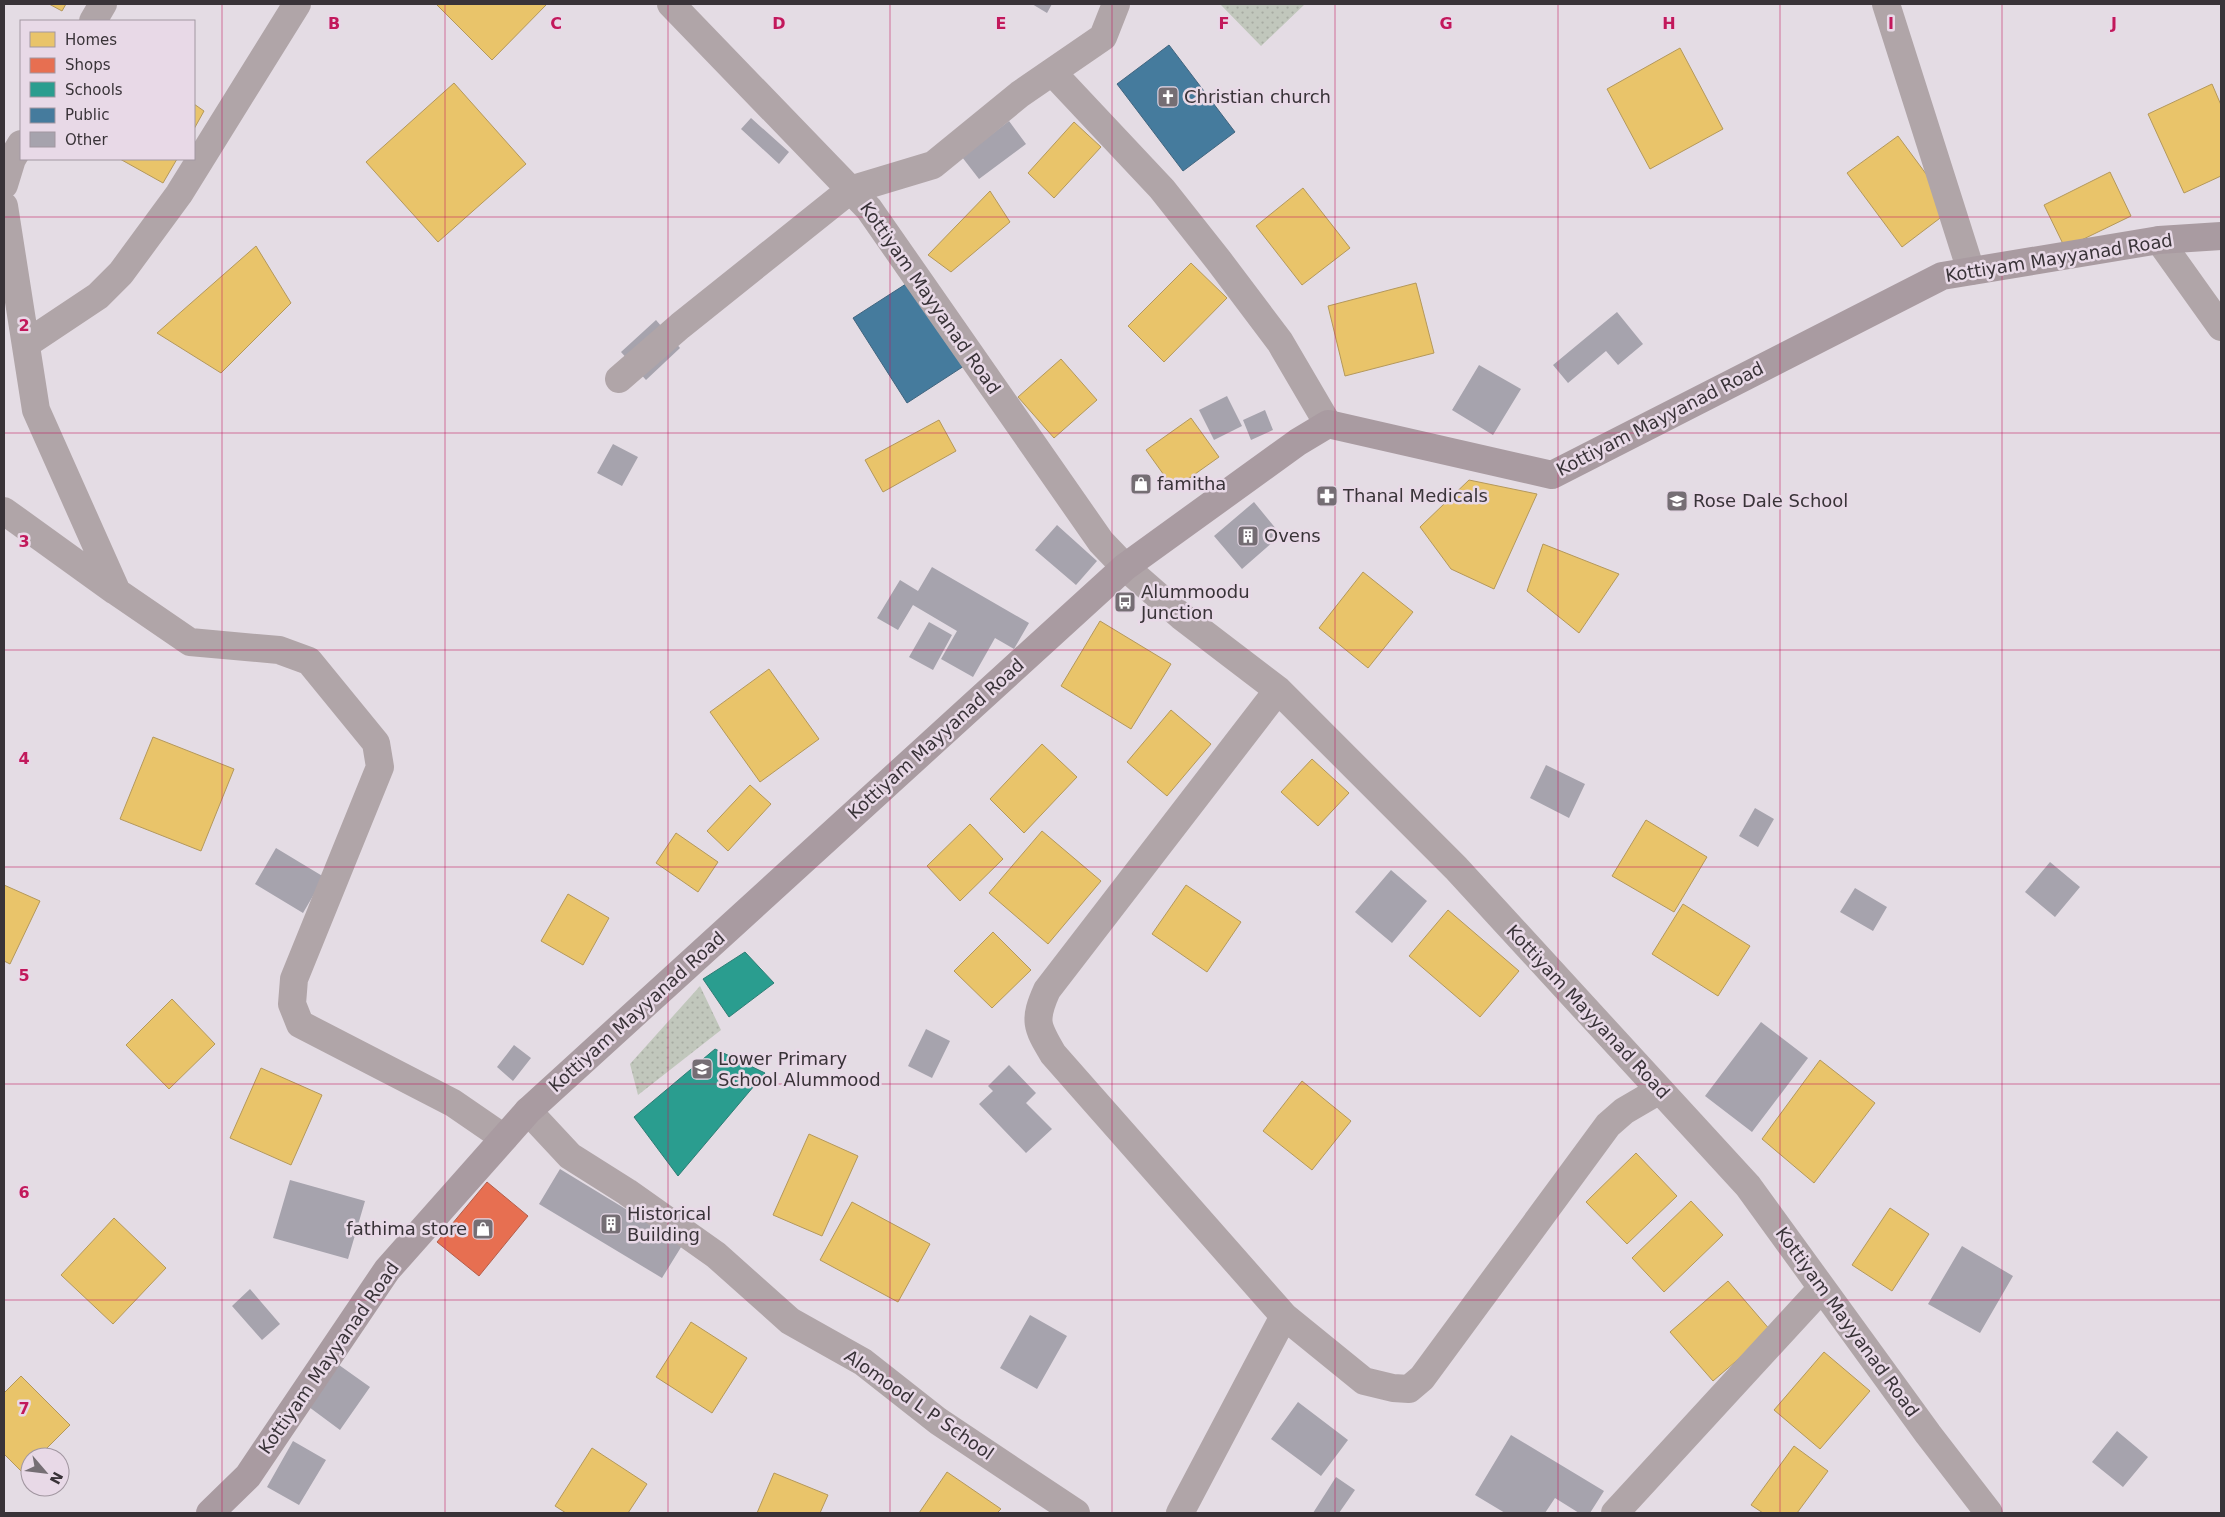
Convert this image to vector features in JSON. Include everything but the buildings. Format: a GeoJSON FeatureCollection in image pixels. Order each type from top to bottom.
{"type":"FeatureCollection","features":[{"type":"Feature","properties":{"kind":"main road","name":"Kottiyam Mayyanad Road"},"geometry":{"type":"LineString","coordinates":[[210,1513],[248,1476],[387,1270],[528,1112],[1125,567],[1298,442],[1328,424],[1552,475],[1942,276],[2159,240],[2221,236]]}},
{"type":"Feature","properties":{"kind":"street"},"geometry":{"type":"LineString","coordinates":[[94,20],[103,4]]}},
{"type":"Feature","properties":{"kind":"street"},"geometry":{"type":"LineString","coordinates":[[26,344],[98,296],[122,272],[179,194],[297,4]]}},
{"type":"Feature","properties":{"kind":"street","name":"Kottiyam Mayyanad Road"},"geometry":{"type":"LineString","coordinates":[[671,4],[869,208],[1101,542],[1125,567],[1181,616],[1278,690],[1456,868],[1748,1186],[1990,1513]]}},
{"type":"Feature","properties":{"kind":"street"},"geometry":{"type":"LineString","coordinates":[[619,379],[680,326],[850,190],[933,165],[1020,94],[1103,37],[1116,4]]}},
{"type":"Feature","properties":{"kind":"street"},"geometry":{"type":"LineString","coordinates":[[1886,4],[1971,270]]}},
{"type":"Feature","properties":{"kind":"street"},"geometry":{"type":"LineString","coordinates":[[1053,73],[1162,188],[1280,342],[1328,424]]}},
{"type":"Feature","properties":{"kind":"street"},"geometry":{"type":"LineString","coordinates":[[4,185],[12,159],[20,146]]}},
{"type":"Feature","properties":{"kind":"street"},"geometry":{"type":"LineString","coordinates":[[4,206],[36,410],[117,592]]}},
{"type":"Feature","properties":{"kind":"street"},"geometry":{"type":"LineString","coordinates":[[2159,240],[2221,327]]}},
{"type":"Feature","properties":{"kind":"street"},"geometry":{"type":"LineString","coordinates":[[4,511],[190,642],[279,650],[309,660],[376,743],[380,767],[294,979],[292,1004],[300,1024],[453,1103],[504,1138]]}},
{"type":"Feature","properties":{"kind":"street"},"geometry":{"type":"LineString","coordinates":[[1278,690],[1047,990],[1038,1009],[1040,1032],[1053,1054],[1284,1316],[1364,1381],[1409,1390],[1422,1378],[1608,1125],[1624,1111],[1660,1090]]}},
{"type":"Feature","properties":{"kind":"street","name":"Alomood L P School"},"geometry":{"type":"LineString","coordinates":[[528,1112],[570,1156],[627,1192],[716,1255],[790,1321],[863,1362],[938,1421],[1076,1513]]}},
{"type":"Feature","properties":{"kind":"street"},"geometry":{"type":"LineString","coordinates":[[1615,1513],[1822,1288]]}},
{"type":"Feature","properties":{"kind":"street"},"geometry":{"type":"LineString","coordinates":[[1180,1513],[1284,1316]]}},
{"type":"Feature","properties":{"kind":"shaded area"},"geometry":{"type":"Polygon","coordinates":[[[1220,4],[1305,4],[1261,46],[1220,4]]]}},
{"type":"Feature","properties":{"kind":"shaded area"},"geometry":{"type":"Polygon","coordinates":[[[700,986],[721,1030],[638,1095],[630,1064],[700,986]]]}},
{"type":"Feature","properties":{"kind":"place","name":"Christian church"},"geometry":{"type":"Point","coordinates":[1168,97]}},
{"type":"Feature","properties":{"kind":"place","name":"famitha"},"geometry":{"type":"Point","coordinates":[1141,484]}},
{"type":"Feature","properties":{"kind":"place","name":"Thanal Medicals"},"geometry":{"type":"Point","coordinates":[1327,496]}},
{"type":"Feature","properties":{"kind":"place","name":"Rose Dale School"},"geometry":{"type":"Point","coordinates":[1677,501]}},
{"type":"Feature","properties":{"kind":"place","name":"Ovens"},"geometry":{"type":"Point","coordinates":[1248,536]}},
{"type":"Feature","properties":{"kind":"place","name":"Alummoodu Junction"},"geometry":{"type":"Point","coordinates":[1125,602]}},
{"type":"Feature","properties":{"kind":"place","name":"Lower Primary School Alummood"},"geometry":{"type":"Point","coordinates":[702,1069]}},
{"type":"Feature","properties":{"kind":"place","name":"Historical Building"},"geometry":{"type":"Point","coordinates":[611,1224]}},
{"type":"Feature","properties":{"kind":"place","name":"fathima store"},"geometry":{"type":"Point","coordinates":[483,1229]}}]}
